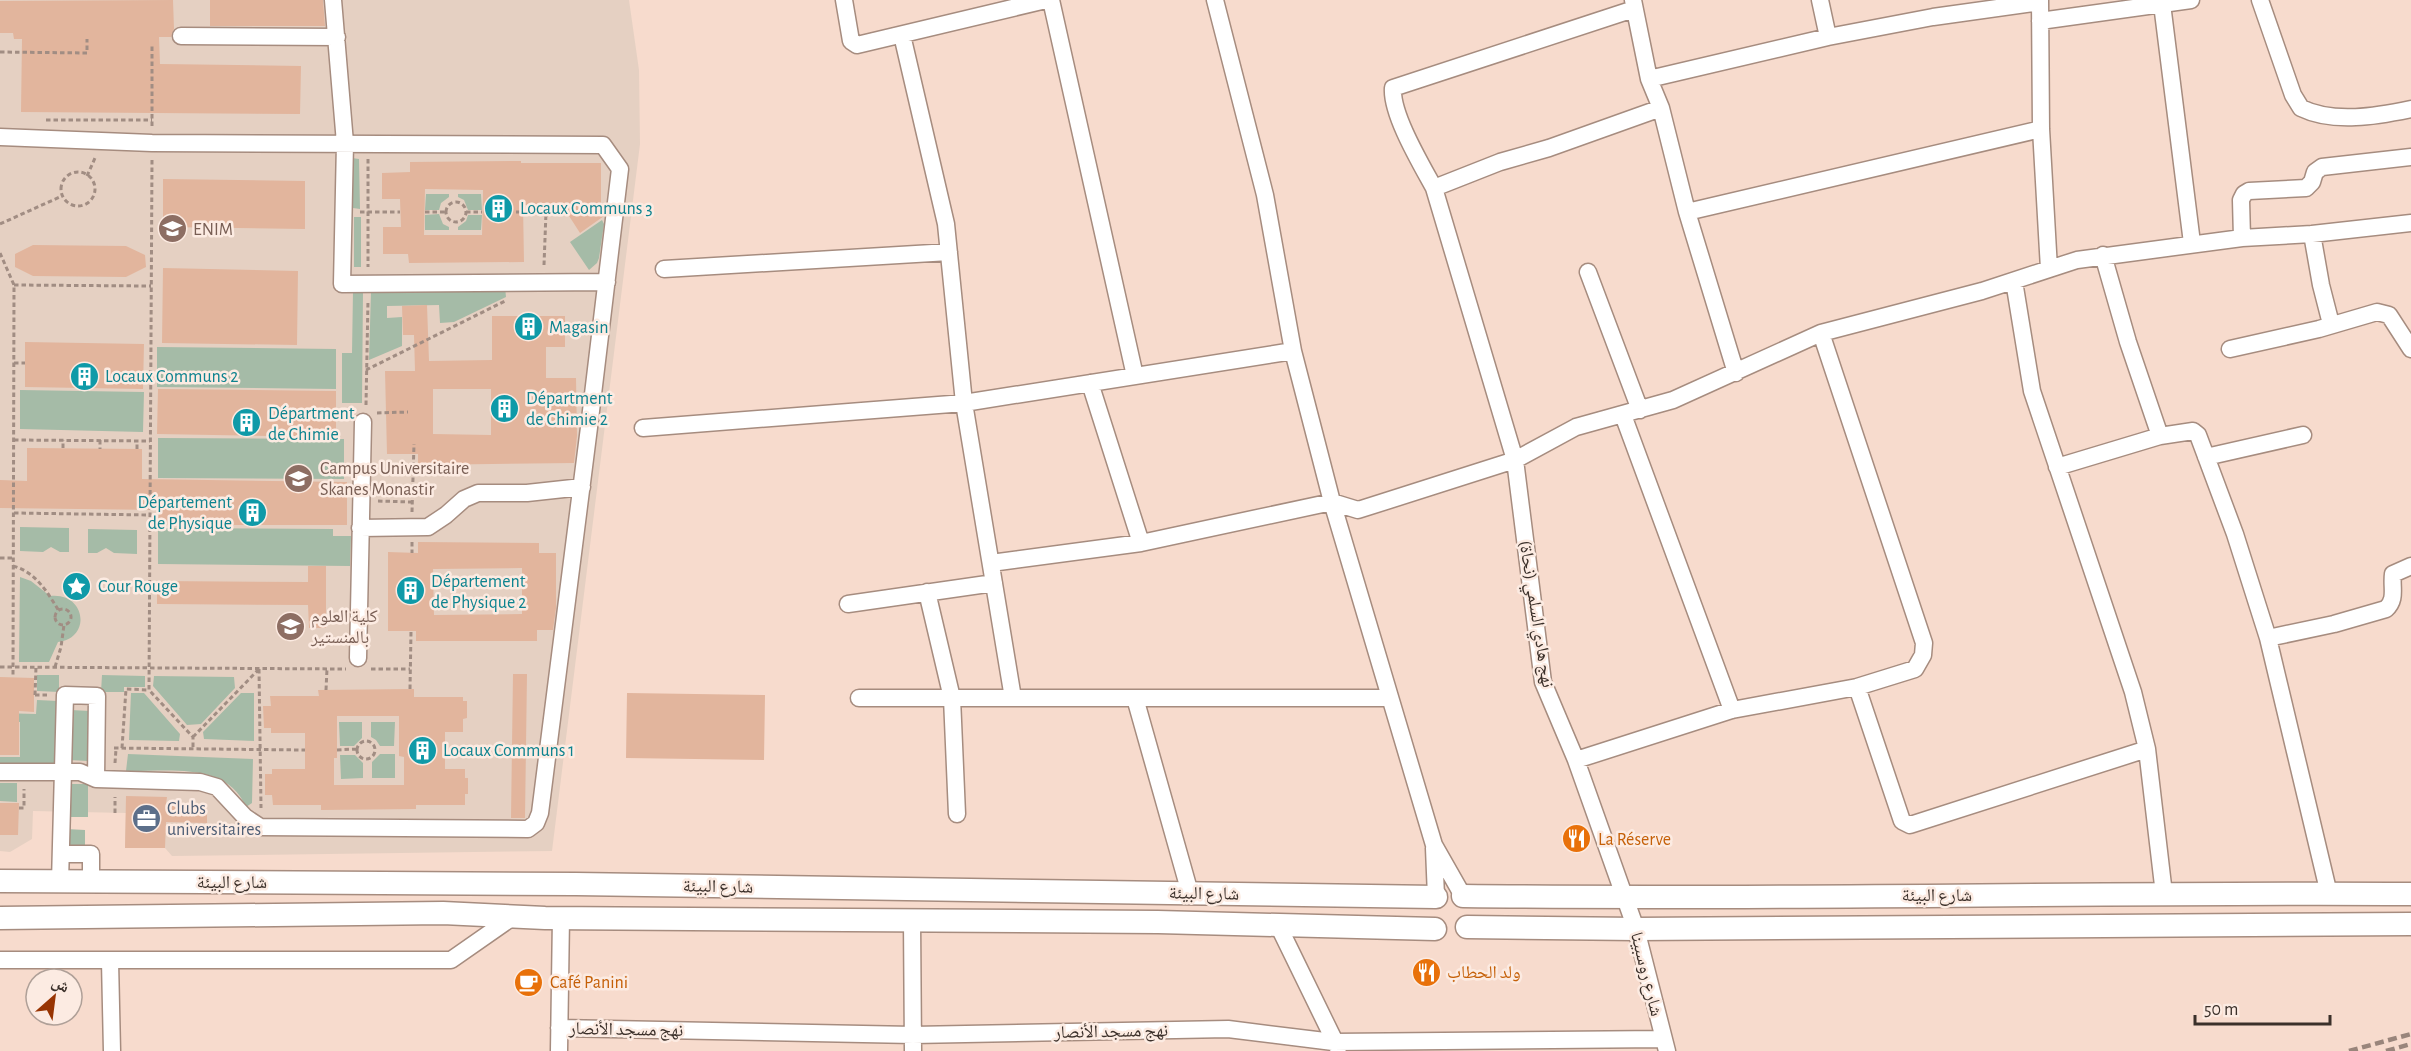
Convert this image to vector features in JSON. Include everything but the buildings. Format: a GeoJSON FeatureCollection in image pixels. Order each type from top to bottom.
{"type":"FeatureCollection","features":[{"type":"Feature","properties":{"kind":"main road","name":"شارع البيئة"},"geometry":{"type":"LineString","coordinates":[[0,881],[576,884],[1436,897],[1449,892],[1463,896],[1624,898],[1748,895],[2411,894]]}},
{"type":"Feature","properties":{"kind":"main road"},"geometry":{"type":"LineString","coordinates":[[90,918],[91,881]]}},
{"type":"Feature","properties":{"kind":"main road"},"geometry":{"type":"LineString","coordinates":[[59,918],[60,882]]}},
{"type":"Feature","properties":{"kind":"main road"},"geometry":{"type":"LineString","coordinates":[[561,917],[576,884]]}},
{"type":"Feature","properties":{"kind":"main road"},"geometry":{"type":"LineString","coordinates":[[542,885],[561,917]]}},
{"type":"Feature","properties":{"kind":"main road"},"geometry":{"type":"LineString","coordinates":[[1463,896],[1468,901],[1472,914],[1467,927]]}},
{"type":"Feature","properties":{"kind":"main road"},"geometry":{"type":"LineString","coordinates":[[1435,929],[1428,916],[1431,902],[1436,897]]}},
{"type":"Feature","properties":{"kind":"main road","name":"شارع البيئة"},"geometry":{"type":"LineString","coordinates":[[0,918],[443,913],[561,917],[1158,922],[1435,929],[1448,935],[1462,932],[1467,927],[2411,924]]}},
{"type":"Feature","properties":{"kind":"street"},"geometry":{"type":"LineString","coordinates":[[333,0],[345,143],[342,284],[607,282]]}},
{"type":"Feature","properties":{"kind":"street"},"geometry":{"type":"LineString","coordinates":[[844,0],[852,41],[856,45],[1046,0]]}},
{"type":"Feature","properties":{"kind":"street"},"geometry":{"type":"LineString","coordinates":[[1051,0],[1135,376]]}},
{"type":"Feature","properties":{"kind":"street"},"geometry":{"type":"LineString","coordinates":[[1215,0],[1265,195],[1293,351],[1332,502],[1434,845],[1463,896]]}},
{"type":"Feature","properties":{"kind":"street"},"geometry":{"type":"LineString","coordinates":[[1820,0],[1828,37]]}},
{"type":"Feature","properties":{"kind":"street"},"geometry":{"type":"LineString","coordinates":[[2040,21],[2191,0]]}},
{"type":"Feature","properties":{"kind":"street"},"geometry":{"type":"LineString","coordinates":[[2260,0],[2293,95],[2301,108],[2335,117],[2387,114],[2411,109]]}},
{"type":"Feature","properties":{"kind":"street"},"geometry":{"type":"LineString","coordinates":[[1649,79],[1828,37],[1933,17],[2040,1],[2041,129],[2049,269]]}},
{"type":"Feature","properties":{"kind":"street"},"geometry":{"type":"LineString","coordinates":[[2162,4],[2192,243]]}},
{"type":"Feature","properties":{"kind":"street"},"geometry":{"type":"LineString","coordinates":[[1634,5],[1649,79],[1660,108],[1687,212],[1736,373]]}},
{"type":"Feature","properties":{"kind":"street","name":"نهج هادي السلمي (نحاة)"},"geometry":{"type":"LineString","coordinates":[[1624,898],[1576,760],[1543,682],[1515,460],[1434,188],[1398,113],[1393,88],[1634,5]]}},
{"type":"Feature","properties":{"kind":"street"},"geometry":{"type":"LineString","coordinates":[[902,35],[946,224],[964,403],[1013,698]]}},
{"type":"Feature","properties":{"kind":"street"},"geometry":{"type":"LineString","coordinates":[[181,36],[337,37]]}},
{"type":"Feature","properties":{"kind":"street"},"geometry":{"type":"LineString","coordinates":[[1434,188],[1500,162],[1549,148],[1660,108]]}},
{"type":"Feature","properties":{"kind":"street"},"geometry":{"type":"LineString","coordinates":[[1687,212],[2041,129]]}},
{"type":"Feature","properties":{"kind":"street"},"geometry":{"type":"LineString","coordinates":[[0,137],[152,143],[603,145],[620,169],[595,363],[582,487],[540,813],[536,823],[528,829],[260,827],[245,817],[217,788],[200,783],[96,779],[80,772],[0,772]]}},
{"type":"Feature","properties":{"kind":"street"},"geometry":{"type":"LineString","coordinates":[[2242,238],[2241,200],[2249,192],[2306,188],[2312,182],[2315,172],[2322,167],[2411,157]]}},
{"type":"Feature","properties":{"kind":"street"},"geometry":{"type":"LineString","coordinates":[[991,563],[1141,543],[1332,502],[1358,510],[1515,460],[1576,427],[1673,400],[1821,333],[2014,281],[2077,260],[2192,243],[2312,234],[2411,223]]}},
{"type":"Feature","properties":{"kind":"street"},"geometry":{"type":"LineString","coordinates":[[2312,234],[2331,324]]}},
{"type":"Feature","properties":{"kind":"street"},"geometry":{"type":"LineString","coordinates":[[664,269],[949,252]]}},
{"type":"Feature","properties":{"kind":"street"},"geometry":{"type":"LineString","coordinates":[[2103,255],[2128,342],[2160,436]]}},
{"type":"Feature","properties":{"kind":"street"},"geometry":{"type":"LineString","coordinates":[[1588,272],[1640,410]]}},
{"type":"Feature","properties":{"kind":"street"},"geometry":{"type":"LineString","coordinates":[[2014,281],[2032,391],[2133,693],[2147,750],[2164,894]]}},
{"type":"Feature","properties":{"kind":"street"},"geometry":{"type":"LineString","coordinates":[[2229,349],[2308,332],[2377,312],[2389,315],[2411,349]]}},
{"type":"Feature","properties":{"kind":"street"},"geometry":{"type":"LineString","coordinates":[[1576,760],[1732,710],[1857,687],[1915,669],[1923,655],[1924,643],[1821,333]]}},
{"type":"Feature","properties":{"kind":"street"},"geometry":{"type":"LineString","coordinates":[[644,428],[964,403],[1293,351]]}},
{"type":"Feature","properties":{"kind":"street"},"geometry":{"type":"LineString","coordinates":[[1090,383],[1141,543]]}},
{"type":"Feature","properties":{"kind":"street"},"geometry":{"type":"LineString","coordinates":[[1623,415],[1732,710]]}},
{"type":"Feature","properties":{"kind":"street"},"geometry":{"type":"LineString","coordinates":[[357,665],[365,417]]}},
{"type":"Feature","properties":{"kind":"street"},"geometry":{"type":"LineString","coordinates":[[2057,467],[2160,436],[2193,431],[2198,435],[2235,534],[2268,638],[2329,894]]}},
{"type":"Feature","properties":{"kind":"street"},"geometry":{"type":"LineString","coordinates":[[2206,457],[2303,435]]}},
{"type":"Feature","properties":{"kind":"street"},"geometry":{"type":"LineString","coordinates":[[360,528],[428,527],[464,499],[478,493],[527,493],[582,487]]}},
{"type":"Feature","properties":{"kind":"street"},"geometry":{"type":"LineString","coordinates":[[2268,638],[2334,624],[2386,609],[2393,597],[2393,574],[2411,566]]}},
{"type":"Feature","properties":{"kind":"street"},"geometry":{"type":"LineString","coordinates":[[848,604],[994,583]]}},
{"type":"Feature","properties":{"kind":"street"},"geometry":{"type":"LineString","coordinates":[[927,592],[952,699],[957,814]]}},
{"type":"Feature","properties":{"kind":"street"},"geometry":{"type":"LineString","coordinates":[[1857,687],[1892,796],[1902,821],[1910,825],[2147,750]]}},
{"type":"Feature","properties":{"kind":"street"},"geometry":{"type":"LineString","coordinates":[[60,882],[65,695],[97,696],[96,779]]}},
{"type":"Feature","properties":{"kind":"street"},"geometry":{"type":"LineString","coordinates":[[1135,698],[1190,893]]}},
{"type":"Feature","properties":{"kind":"street"},"geometry":{"type":"LineString","coordinates":[[859,699],[1390,699]]}},
{"type":"Feature","properties":{"kind":"street"},"geometry":{"type":"LineString","coordinates":[[1434,845],[1436,897]]}},
{"type":"Feature","properties":{"kind":"street"},"geometry":{"type":"LineString","coordinates":[[61,854],[91,854],[91,881]]}},
{"type":"Feature","properties":{"kind":"street","name":"شارع روسبينا"},"geometry":{"type":"LineString","coordinates":[[1624,898],[1636,928],[1665,1045]]}},
{"type":"Feature","properties":{"kind":"street"},"geometry":{"type":"LineString","coordinates":[[0,960],[451,960],[514,916]]}},
{"type":"Feature","properties":{"kind":"street"},"geometry":{"type":"LineString","coordinates":[[559,1051],[561,917]]}},
{"type":"Feature","properties":{"kind":"street"},"geometry":{"type":"LineString","coordinates":[[912,920],[913,1043]]}},
{"type":"Feature","properties":{"kind":"street"},"geometry":{"type":"LineString","coordinates":[[1278,925],[1337,1046]]}},
{"type":"Feature","properties":{"kind":"street"},"geometry":{"type":"LineString","coordinates":[[110,961],[112,1051]]}},
{"type":"Feature","properties":{"kind":"street","name":"نهج مسجد الأنصار"},"geometry":{"type":"LineString","coordinates":[[559,1028],[913,1043],[1228,1029],[1337,1046],[1665,1045]]}},
{"type":"Feature","properties":{"kind":"path"},"geometry":{"type":"LineString","coordinates":[[0,52],[87,52],[87,39]]}},
{"type":"Feature","properties":{"kind":"path"},"geometry":{"type":"LineString","coordinates":[[149,690],[153,44]]}},
{"type":"Feature","properties":{"kind":"path"},"geometry":{"type":"LineString","coordinates":[[35,120],[152,120]]}},
{"type":"Feature","properties":{"kind":"path"},"geometry":{"type":"LineString","coordinates":[[365,417],[368,143]]}},
{"type":"Feature","properties":{"kind":"path"},"geometry":{"type":"LineString","coordinates":[[82,173],[92,180],[94,186],[92,198],[83,206],[71,205],[62,196],[62,184],[70,174],[82,173]]}},
{"type":"Feature","properties":{"kind":"path"},"geometry":{"type":"LineString","coordinates":[[0,224],[62,196]]}},
{"type":"Feature","properties":{"kind":"path"},"geometry":{"type":"LineString","coordinates":[[458,202],[463,205],[466,212],[462,220],[456,222],[450,220],[446,212],[449,205],[458,202]]}},
{"type":"Feature","properties":{"kind":"path"},"geometry":{"type":"LineString","coordinates":[[368,212],[400,212]]}},
{"type":"Feature","properties":{"kind":"path"},"geometry":{"type":"LineString","coordinates":[[425,212],[446,212]]}},
{"type":"Feature","properties":{"kind":"path"},"geometry":{"type":"LineString","coordinates":[[466,212],[482,212]]}},
{"type":"Feature","properties":{"kind":"path"},"geometry":{"type":"LineString","coordinates":[[516,212],[567,213]]}},
{"type":"Feature","properties":{"kind":"path"},"geometry":{"type":"LineString","coordinates":[[543,282],[546,212]]}},
{"type":"Feature","properties":{"kind":"path"},"geometry":{"type":"LineString","coordinates":[[0,253],[14,285],[14,677]]}},
{"type":"Feature","properties":{"kind":"path"},"geometry":{"type":"LineString","coordinates":[[14,285],[151,286]]}},
{"type":"Feature","properties":{"kind":"path"},"geometry":{"type":"LineString","coordinates":[[366,370],[512,298]]}},
{"type":"Feature","properties":{"kind":"path"},"geometry":{"type":"LineString","coordinates":[[14,363],[25,363]]}},
{"type":"Feature","properties":{"kind":"path"},"geometry":{"type":"LineString","coordinates":[[143,365],[151,365]]}},
{"type":"Feature","properties":{"kind":"path"},"geometry":{"type":"LineString","coordinates":[[151,412],[158,411]]}},
{"type":"Feature","properties":{"kind":"path"},"geometry":{"type":"LineString","coordinates":[[14,440],[151,441]]}},
{"type":"Feature","properties":{"kind":"path"},"geometry":{"type":"LineString","coordinates":[[63,440],[63,448]]}},
{"type":"Feature","properties":{"kind":"path"},"geometry":{"type":"LineString","coordinates":[[100,440],[100,449]]}},
{"type":"Feature","properties":{"kind":"path"},"geometry":{"type":"LineString","coordinates":[[137,441],[137,449]]}},
{"type":"Feature","properties":{"kind":"path"},"geometry":{"type":"LineString","coordinates":[[412,553],[414,444]]}},
{"type":"Feature","properties":{"kind":"path"},"geometry":{"type":"LineString","coordinates":[[142,485],[150,485]]}},
{"type":"Feature","properties":{"kind":"path"},"geometry":{"type":"LineString","coordinates":[[8,499],[14,499]]}},
{"type":"Feature","properties":{"kind":"path"},"geometry":{"type":"LineString","coordinates":[[150,500],[159,499]]}},
{"type":"Feature","properties":{"kind":"path"},"geometry":{"type":"LineString","coordinates":[[35,508],[35,514]]}},
{"type":"Feature","properties":{"kind":"path"},"geometry":{"type":"LineString","coordinates":[[68,509],[68,514]]}},
{"type":"Feature","properties":{"kind":"path"},"geometry":{"type":"LineString","coordinates":[[105,514],[106,509]]}},
{"type":"Feature","properties":{"kind":"path"},"geometry":{"type":"LineString","coordinates":[[14,513],[151,514]]}},
{"type":"Feature","properties":{"kind":"path"},"geometry":{"type":"LineString","coordinates":[[0,558],[13,558]]}},
{"type":"Feature","properties":{"kind":"path"},"geometry":{"type":"LineString","coordinates":[[13,566],[32,576],[46,590],[59,611]]}},
{"type":"Feature","properties":{"kind":"path"},"geometry":{"type":"LineString","coordinates":[[64,610],[70,614],[69,622],[64,625],[58,624],[55,619],[55,614],[64,610]]}},
{"type":"Feature","properties":{"kind":"path"},"geometry":{"type":"LineString","coordinates":[[55,667],[64,625]]}},
{"type":"Feature","properties":{"kind":"path"},"geometry":{"type":"LineString","coordinates":[[410,689],[411,631]]}},
{"type":"Feature","properties":{"kind":"path"},"geometry":{"type":"LineString","coordinates":[[0,667],[327,669],[357,665],[410,669]]}},
{"type":"Feature","properties":{"kind":"path"},"geometry":{"type":"LineString","coordinates":[[34,694],[36,667]]}},
{"type":"Feature","properties":{"kind":"path"},"geometry":{"type":"LineString","coordinates":[[259,669],[260,827]]}},
{"type":"Feature","properties":{"kind":"path"},"geometry":{"type":"LineString","coordinates":[[193,737],[259,669]]}},
{"type":"Feature","properties":{"kind":"path"},"geometry":{"type":"LineString","coordinates":[[326,690],[327,669]]}},
{"type":"Feature","properties":{"kind":"path"},"geometry":{"type":"LineString","coordinates":[[123,748],[126,689],[149,690],[193,737],[193,748]]}},
{"type":"Feature","properties":{"kind":"path"},"geometry":{"type":"LineString","coordinates":[[368,741],[373,744],[375,753],[372,758],[366,760],[358,755],[356,750],[359,744],[368,741]]}},
{"type":"Feature","properties":{"kind":"path"},"geometry":{"type":"LineString","coordinates":[[97,748],[305,750]]}},
{"type":"Feature","properties":{"kind":"path"},"geometry":{"type":"LineString","coordinates":[[337,750],[356,750]]}},
{"type":"Feature","properties":{"kind":"path"},"geometry":{"type":"LineString","coordinates":[[18,808],[24,808],[24,772]]}},
{"type":"Feature","properties":{"kind":"shaded area","name":"Campus Universitaire Skanes Monastir"},"geometry":{"type":"Polygon","coordinates":[[[0,0],[629,0],[639,70],[640,144],[552,851],[172,856],[165,848],[125,848],[126,813],[33,811],[32,839],[10,852],[0,851],[0,0]]]}},
{"type":"Feature","properties":{"kind":"green space"},"geometry":{"type":"Polygon","coordinates":[[[352,158],[359,159],[360,209],[353,208],[352,158]]]}},
{"type":"Feature","properties":{"kind":"green space"},"geometry":{"type":"Polygon","coordinates":[[[426,194],[449,194],[449,197],[441,203],[439,210],[425,210],[426,194]]]}},
{"type":"Feature","properties":{"kind":"green space"},"geometry":{"type":"Polygon","coordinates":[[[458,194],[481,194],[482,210],[468,210],[464,200],[458,197],[458,194]]]}},
{"type":"Feature","properties":{"kind":"green space"},"geometry":{"type":"Polygon","coordinates":[[[439,214],[443,224],[449,227],[449,230],[425,230],[425,215],[439,214]]]}},
{"type":"Feature","properties":{"kind":"green space"},"geometry":{"type":"Polygon","coordinates":[[[468,215],[482,215],[481,230],[458,230],[468,215]]]}},
{"type":"Feature","properties":{"kind":"green space"},"geometry":{"type":"Polygon","coordinates":[[[354,217],[361,217],[361,267],[354,267],[354,217]]]}},
{"type":"Feature","properties":{"kind":"green space"},"geometry":{"type":"Polygon","coordinates":[[[602,220],[604,224],[599,258],[589,270],[570,242],[602,220]]]}},
{"type":"Feature","properties":{"kind":"green space"},"geometry":{"type":"Polygon","coordinates":[[[505,287],[506,297],[454,322],[440,323],[439,305],[387,306],[387,318],[402,317],[402,346],[369,360],[371,291],[505,287]]]}},
{"type":"Feature","properties":{"kind":"green space"},"geometry":{"type":"Polygon","coordinates":[[[353,291],[363,291],[362,403],[342,403],[342,353],[352,353],[353,291]]]}},
{"type":"Feature","properties":{"kind":"green space"},"geometry":{"type":"Polygon","coordinates":[[[157,347],[336,349],[336,389],[157,387],[157,347]]]}},
{"type":"Feature","properties":{"kind":"green space"},"geometry":{"type":"Polygon","coordinates":[[[20,390],[144,392],[143,432],[20,429],[20,390]]]}},
{"type":"Feature","properties":{"kind":"green space"},"geometry":{"type":"Polygon","coordinates":[[[158,438],[344,439],[344,479],[158,478],[158,438]]]}},
{"type":"Feature","properties":{"kind":"green space"},"geometry":{"type":"Polygon","coordinates":[[[20,527],[69,528],[69,552],[60,552],[51,547],[43,552],[20,551],[20,527]]]}},
{"type":"Feature","properties":{"kind":"green space"},"geometry":{"type":"Polygon","coordinates":[[[158,528],[333,529],[333,536],[351,536],[350,566],[158,564],[158,528]]]}},
{"type":"Feature","properties":{"kind":"green space"},"geometry":{"type":"Polygon","coordinates":[[[88,529],[137,530],[137,554],[114,553],[106,548],[97,553],[88,553],[88,529]]]}},
{"type":"Feature","properties":{"kind":"green space"},"geometry":{"type":"Polygon","coordinates":[[[20,577],[31,581],[50,596],[62,597],[71,601],[80,616],[80,625],[76,633],[69,639],[58,642],[49,662],[19,662],[20,577]]]}},
{"type":"Feature","properties":{"kind":"green space"},"geometry":{"type":"Polygon","coordinates":[[[37,675],[59,675],[59,692],[37,691],[37,675]]]}},
{"type":"Feature","properties":{"kind":"green space"},"geometry":{"type":"Polygon","coordinates":[[[102,675],[145,676],[145,687],[124,687],[124,692],[101,692],[102,675]]]}},
{"type":"Feature","properties":{"kind":"green space"},"geometry":{"type":"Polygon","coordinates":[[[154,676],[234,677],[235,688],[201,724],[187,725],[153,686],[154,676]]]}},
{"type":"Feature","properties":{"kind":"green space"},"geometry":{"type":"Polygon","coordinates":[[[131,693],[144,693],[180,734],[179,741],[129,740],[131,693]]]}},
{"type":"Feature","properties":{"kind":"green space"},"geometry":{"type":"Polygon","coordinates":[[[241,693],[254,693],[254,741],[204,739],[203,732],[241,693]]]}},
{"type":"Feature","properties":{"kind":"green space"},"geometry":{"type":"Polygon","coordinates":[[[37,700],[58,701],[57,765],[0,763],[0,757],[20,757],[20,722],[0,721],[0,713],[36,714],[37,700]]]}},
{"type":"Feature","properties":{"kind":"green space"},"geometry":{"type":"Polygon","coordinates":[[[70,710],[90,711],[88,761],[68,760],[70,710]]]}},
{"type":"Feature","properties":{"kind":"green space"},"geometry":{"type":"Polygon","coordinates":[[[339,722],[362,722],[362,738],[354,746],[340,746],[339,722]]]}},
{"type":"Feature","properties":{"kind":"green space"},"geometry":{"type":"Polygon","coordinates":[[[371,722],[395,722],[394,746],[380,746],[371,737],[371,722]]]}},
{"type":"Feature","properties":{"kind":"green space"},"geometry":{"type":"Polygon","coordinates":[[[128,754],[253,759],[252,803],[246,807],[237,792],[225,782],[210,776],[194,772],[126,771],[128,754]]]}},
{"type":"Feature","properties":{"kind":"green space"},"geometry":{"type":"Polygon","coordinates":[[[380,754],[395,754],[395,778],[372,778],[372,762],[380,754]]]}},
{"type":"Feature","properties":{"kind":"green space"},"geometry":{"type":"Polygon","coordinates":[[[340,755],[355,755],[363,763],[363,778],[341,779],[340,755]]]}},
{"type":"Feature","properties":{"kind":"green space"},"geometry":{"type":"Polygon","coordinates":[[[0,783],[17,783],[17,802],[0,801],[0,783]]]}},
{"type":"Feature","properties":{"kind":"green space"},"geometry":{"type":"Polygon","coordinates":[[[66,784],[88,784],[88,817],[66,817],[66,784]]]}},
{"type":"Feature","properties":{"kind":"green space"},"geometry":{"type":"Polygon","coordinates":[[[66,829],[85,830],[85,847],[66,846],[66,829]]]}},
{"type":"Feature","properties":{"kind":"railway"},"geometry":{"type":"LineString","coordinates":[[2349,1051],[2411,1034]]}},
{"type":"Feature","properties":{"kind":"railway"},"geometry":{"type":"LineString","coordinates":[[2386,1051],[2411,1044]]}},
{"type":"Feature","properties":{"kind":"place","name":"Locaux Communs 3"},"geometry":{"type":"Point","coordinates":[499,208]}},
{"type":"Feature","properties":{"kind":"place","name":"ENIM"},"geometry":{"type":"Point","coordinates":[172,229]}},
{"type":"Feature","properties":{"kind":"place","name":"Magasin"},"geometry":{"type":"Point","coordinates":[528,327]}},
{"type":"Feature","properties":{"kind":"place","name":"Locaux Communs 2"},"geometry":{"type":"Point","coordinates":[84,376]}},
{"type":"Feature","properties":{"kind":"place","name":"Départment de Chimie 2"},"geometry":{"type":"Point","coordinates":[505,408]}},
{"type":"Feature","properties":{"kind":"place","name":"Départment de Chimie"},"geometry":{"type":"Point","coordinates":[247,423]}},
{"type":"Feature","properties":{"kind":"place","name":"Campus Universitaire Skanes Monastir"},"geometry":{"type":"Point","coordinates":[299,478]}},
{"type":"Feature","properties":{"kind":"place","name":"Département de Physique"},"geometry":{"type":"Point","coordinates":[253,512]}},
{"type":"Feature","properties":{"kind":"place","name":"Cour Rouge"},"geometry":{"type":"Point","coordinates":[77,586]}},
{"type":"Feature","properties":{"kind":"place","name":"Département de Physique 2"},"geometry":{"type":"Point","coordinates":[410,591]}},
{"type":"Feature","properties":{"kind":"place","name":"كلية العلوم بالمنستير"},"geometry":{"type":"Point","coordinates":[290,626]}},
{"type":"Feature","properties":{"kind":"place","name":"Locaux Communs 1"},"geometry":{"type":"Point","coordinates":[422,750]}},
{"type":"Feature","properties":{"kind":"place","name":"Clubs universitaires"},"geometry":{"type":"Point","coordinates":[146,818]}},
{"type":"Feature","properties":{"kind":"place","name":"La Réserve"},"geometry":{"type":"Point","coordinates":[1577,839]}},
{"type":"Feature","properties":{"kind":"place","name":"ولد الحطاب"},"geometry":{"type":"Point","coordinates":[1426,972]}},
{"type":"Feature","properties":{"kind":"place","name":"Café Panini"},"geometry":{"type":"Point","coordinates":[529,982]}}]}
